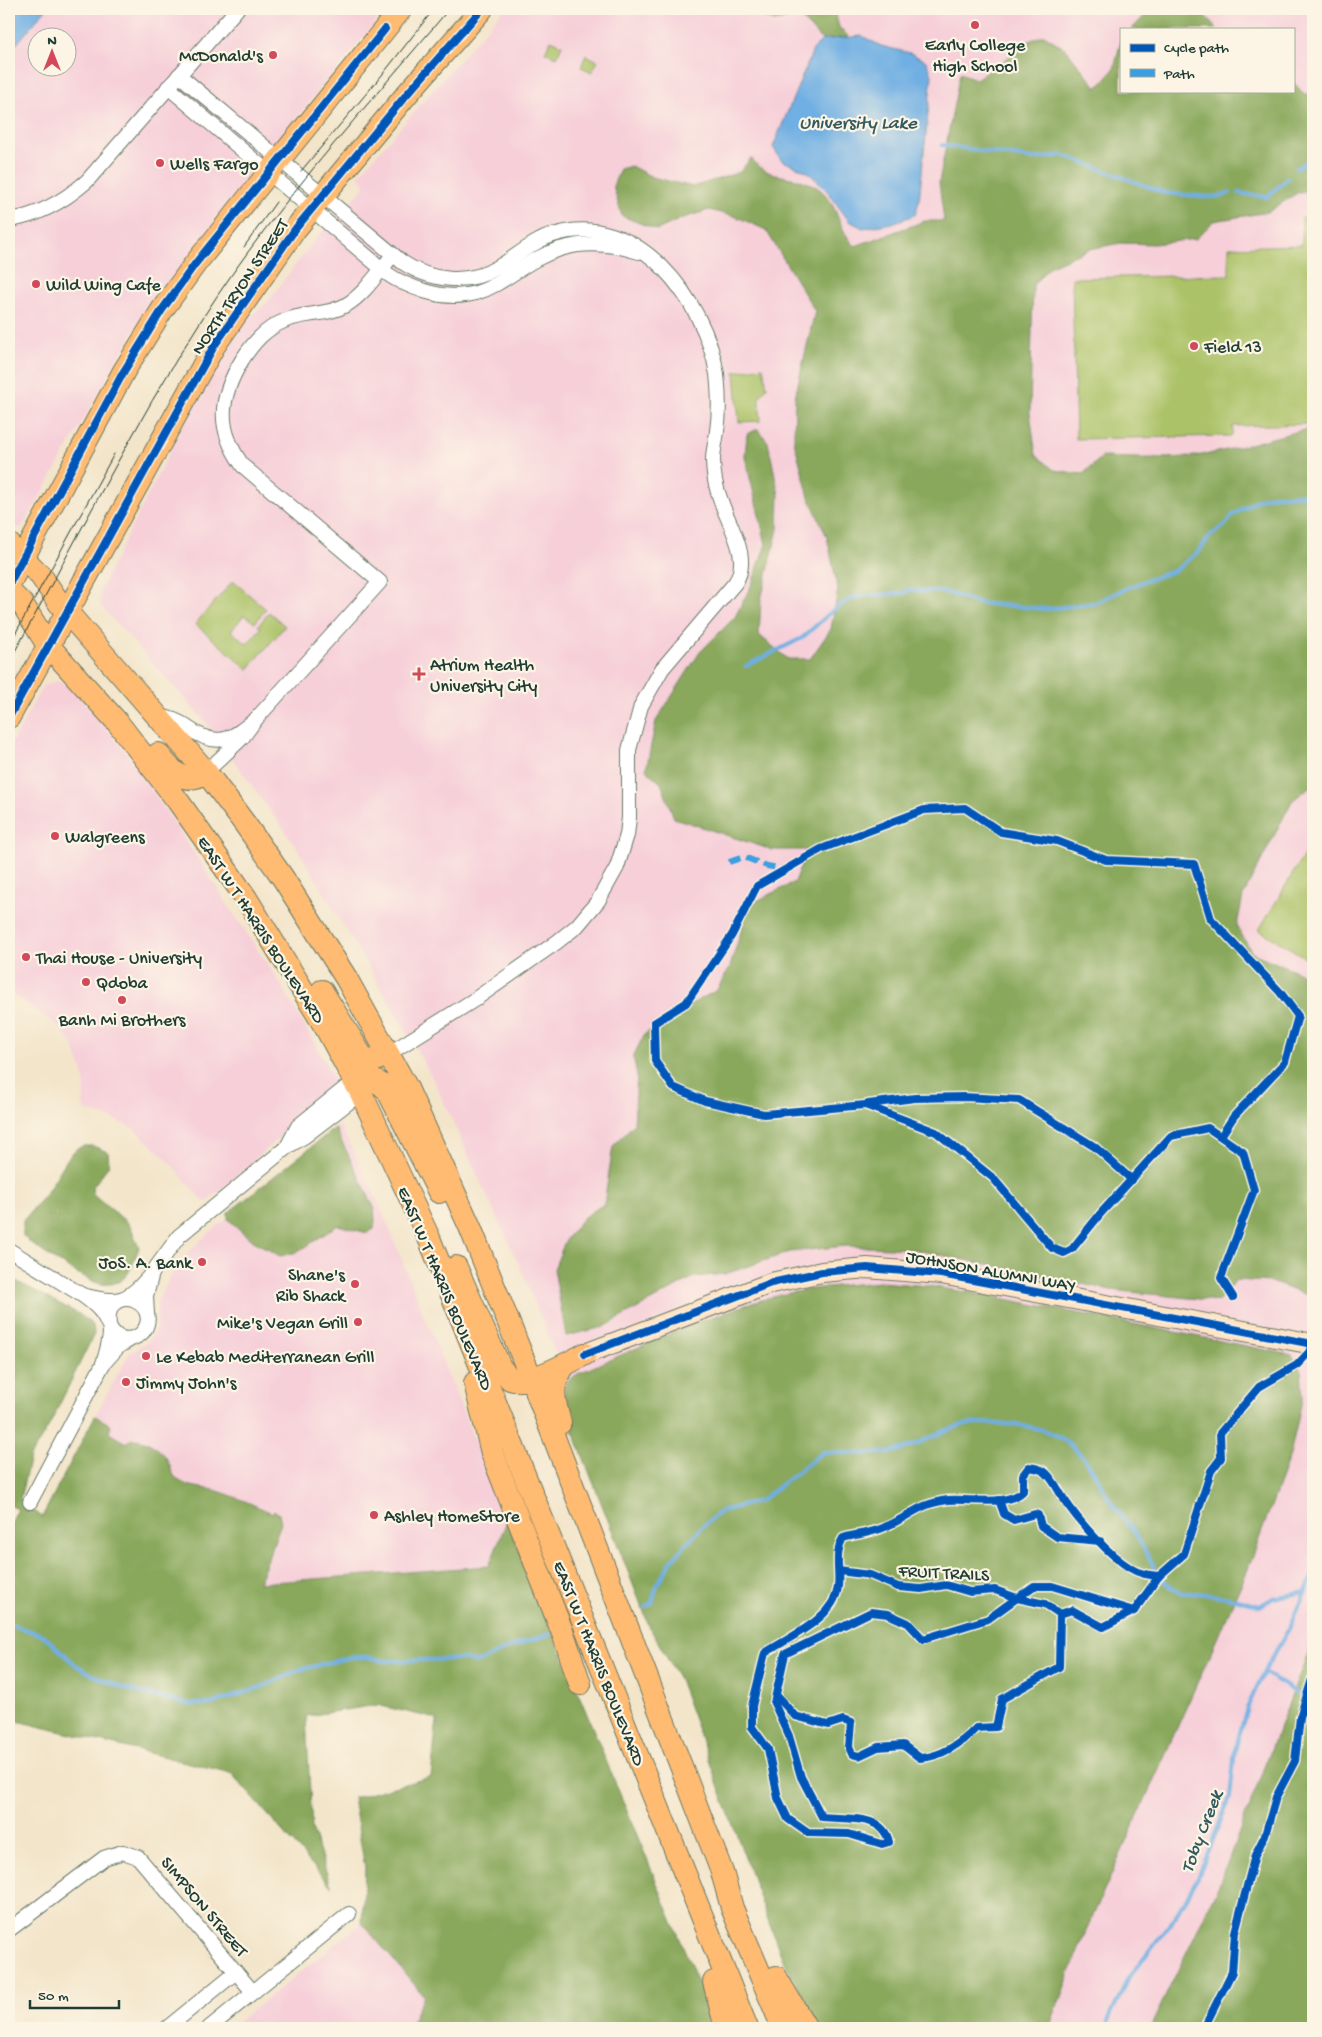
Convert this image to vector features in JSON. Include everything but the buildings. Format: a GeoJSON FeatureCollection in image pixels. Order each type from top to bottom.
{"type":"FeatureCollection","features":[{"type":"Feature","properties":{"kind":"main road"},"geometry":{"type":"LineString","coordinates":[[9,584],[16,551],[137,349],[195,264],[401,9]]}},
{"type":"Feature","properties":{"kind":"main road","name":"NORTH TRYON STREET"},"geometry":{"type":"LineString","coordinates":[[9,717],[47,644],[67,612],[214,346],[296,228],[482,9]]}},
{"type":"Feature","properties":{"kind":"main road","name":"EAST W T HARRIS BOULEVARD"},"geometry":{"type":"LineString","coordinates":[[16,551],[41,576],[67,612],[157,718],[206,772],[287,886],[346,978],[430,1134],[531,1378],[722,1872],[732,1908],[783,2028]]}},
{"type":"Feature","properties":{"kind":"main road","name":"EAST W T HARRIS BOULEVARD"},"geometry":{"type":"LineString","coordinates":[[9,590],[23,605],[47,644],[118,723],[178,801],[246,898],[307,995],[358,1087],[429,1238],[746,2028]]}},
{"type":"Feature","properties":{"kind":"main road"},"geometry":{"type":"LineString","coordinates":[[118,723],[143,738],[177,775],[189,778],[206,772]]}},
{"type":"Feature","properties":{"kind":"main road"},"geometry":{"type":"LineString","coordinates":[[246,898],[284,938],[315,980],[363,1058],[371,1061],[388,1054]]}},
{"type":"Feature","properties":{"kind":"main road"},"geometry":{"type":"LineString","coordinates":[[358,1087],[365,1079],[376,1081],[388,1091],[444,1201],[483,1262]]}},
{"type":"Feature","properties":{"kind":"main road"},"geometry":{"type":"LineString","coordinates":[[371,1116],[412,1170],[504,1372],[512,1380],[531,1378],[565,1365],[585,1354]]}},
{"type":"Feature","properties":{"kind":"main road"},"geometry":{"type":"LineString","coordinates":[[469,1340],[478,1401],[492,1453],[564,1636],[580,1684]]}},
{"type":"Feature","properties":{"kind":"main road"},"geometry":{"type":"LineString","coordinates":[[521,1354],[543,1358],[585,1354]]}},
{"type":"Feature","properties":{"kind":"main road"},"geometry":{"type":"LineString","coordinates":[[565,1365],[556,1380],[553,1395],[567,1450],[571,1483]]}},
{"type":"Feature","properties":{"kind":"main road"},"geometry":{"type":"LineString","coordinates":[[722,1872],[743,1906],[785,1996],[806,2028]]}},
{"type":"Feature","properties":{"kind":"main road"},"geometry":{"type":"LineString","coordinates":[[699,1913],[726,2028]]}},
{"type":"Feature","properties":{"kind":"street"},"geometry":{"type":"LineString","coordinates":[[9,220],[47,209],[77,190],[98,170],[236,9]]}},
{"type":"Feature","properties":{"kind":"street"},"geometry":{"type":"LineString","coordinates":[[179,75],[275,166],[317,202],[382,269],[396,280],[433,294],[467,295],[490,288],[548,253],[569,246],[610,245],[647,256]]}},
{"type":"Feature","properties":{"kind":"street"},"geometry":{"type":"LineString","coordinates":[[168,87],[275,166]]}},
{"type":"Feature","properties":{"kind":"street"},"geometry":{"type":"LineString","coordinates":[[317,202],[409,267],[430,276],[461,279],[488,273],[553,235],[592,230],[627,240],[647,256],[668,274],[687,299],[701,322],[712,352],[720,406],[713,452],[714,470],[720,499],[741,555],[740,572],[735,583],[662,669],[641,706],[629,750],[629,818],[627,835],[617,867],[598,901],[577,926],[557,942],[474,1000],[388,1054]]}},
{"type":"Feature","properties":{"kind":"street"},"geometry":{"type":"LineString","coordinates":[[206,772],[242,738],[256,719],[380,582],[243,466],[231,447],[225,429],[223,413],[225,395],[230,381],[244,356],[265,332],[291,318],[331,311],[347,305],[358,296],[393,255]]}},
{"type":"Feature","properties":{"kind":"street"},"geometry":{"type":"LineString","coordinates":[[157,718],[173,719],[202,737],[214,741],[230,738],[256,719]]}},
{"type":"Feature","properties":{"kind":"street"},"geometry":{"type":"LineString","coordinates":[[103,1364],[108,1344],[110,1310],[122,1300],[135,1293],[179,1236],[286,1147],[298,1126],[358,1087]]}},
{"type":"Feature","properties":{"kind":"street"},"geometry":{"type":"LineString","coordinates":[[9,1250],[82,1295],[100,1310],[109,1325],[120,1337],[133,1338]]}},
{"type":"Feature","properties":{"kind":"street","name":"JOHNSON ALUMNI WAY"},"geometry":{"type":"LineString","coordinates":[[585,1354],[771,1282],[822,1272],[867,1268],[941,1274],[1313,1344]]}},
{"type":"Feature","properties":{"kind":"street"},"geometry":{"type":"LineString","coordinates":[[30,1502],[103,1364],[119,1346],[144,1330],[147,1324],[145,1299],[152,1273]]}},
{"type":"Feature","properties":{"kind":"street"},"geometry":{"type":"LineString","coordinates":[[82,1295],[103,1300],[137,1301],[142,1305],[147,1314]]}},
{"type":"Feature","properties":{"kind":"street","name":"SIMPSON STREET"},"geometry":{"type":"LineString","coordinates":[[9,1930],[104,1858],[124,1852],[138,1857],[253,1992]]}},
{"type":"Feature","properties":{"kind":"street"},"geometry":{"type":"LineString","coordinates":[[209,2028],[349,1914]]}},
{"type":"Feature","properties":{"kind":"street"},"geometry":{"type":"LineString","coordinates":[[167,2028],[236,1972]]}},
{"type":"Feature","properties":{"kind":"shaded area"},"geometry":{"type":"Polygon","coordinates":[[[46,9],[387,9],[287,130],[143,315],[28,518],[21,527],[9,528],[9,53],[28,30],[28,78],[78,78],[78,28],[30,28],[46,9]]]}},
{"type":"Feature","properties":{"kind":"shaded area"},"geometry":{"type":"Polygon","coordinates":[[[504,9],[1313,9],[1313,2028],[834,2028],[520,1267],[434,1081],[397,1015],[296,846],[204,720],[101,606],[100,590],[194,404],[243,323],[267,303],[316,238],[364,188],[364,182],[358,176],[504,9]]]}},
{"type":"Feature","properties":{"kind":"shaded area"},"geometry":{"type":"Polygon","coordinates":[[[57,681],[68,686],[81,699],[129,755],[285,991],[335,1083],[331,1091],[207,1202],[203,1201],[168,1160],[134,1129],[111,1118],[85,1110],[83,1104],[85,1089],[83,1073],[73,1045],[57,1025],[9,991],[9,748],[43,686],[57,681]]]}},
{"type":"Feature","properties":{"kind":"shaded area"},"geometry":{"type":"Polygon","coordinates":[[[340,1125],[380,1206],[507,1521],[490,1566],[259,1583],[281,1523],[279,1514],[273,1510],[272,1513],[189,1485],[176,1478],[164,1454],[136,1438],[126,1443],[108,1433],[109,1424],[95,1416],[129,1354],[147,1342],[154,1334],[157,1324],[157,1302],[171,1276],[185,1256],[202,1239],[340,1125]]]}},
{"type":"Feature","properties":{"kind":"shaded area"},"geometry":{"type":"Polygon","coordinates":[[[362,1923],[424,1996],[408,2028],[230,2028],[362,1923]]]}},
{"type":"Feature","properties":{"kind":"green space"},"geometry":{"type":"Polygon","coordinates":[[[738,9],[834,9],[839,27],[849,37],[822,40],[799,16],[775,21],[738,9]]]}},
{"type":"Feature","properties":{"kind":"green space"},"geometry":{"type":"Polygon","coordinates":[[[1151,9],[1199,9],[1216,28],[1133,28],[1151,9]]]}},
{"type":"Feature","properties":{"kind":"green space"},"geometry":{"type":"Polygon","coordinates":[[[1044,35],[1066,49],[1097,88],[1114,69],[1120,44],[1120,92],[1294,92],[1294,83],[1303,93],[1313,96],[1313,192],[1297,193],[1268,212],[1214,221],[1196,239],[1154,244],[1121,243],[1089,249],[1049,267],[1033,285],[1030,413],[1036,455],[1054,470],[1083,474],[1102,457],[1156,458],[1196,456],[1313,428],[1313,784],[1292,801],[1243,896],[1237,926],[1252,953],[1313,978],[1313,1297],[1271,1282],[1236,1280],[1218,1301],[1111,1290],[912,1249],[845,1246],[790,1252],[725,1274],[694,1277],[604,1327],[566,1336],[554,1269],[566,1239],[584,1217],[604,1204],[613,1146],[634,1124],[637,1075],[633,1057],[644,1035],[674,1014],[717,990],[730,967],[749,905],[795,882],[806,850],[772,850],[674,818],[661,783],[646,770],[656,721],[700,652],[735,617],[751,586],[766,544],[745,457],[747,434],[758,429],[768,442],[779,495],[778,529],[761,600],[759,635],[788,659],[810,659],[831,629],[838,589],[827,537],[809,497],[794,441],[795,397],[815,311],[766,230],[737,217],[709,210],[683,218],[657,230],[622,216],[613,186],[620,169],[631,166],[652,177],[693,187],[740,172],[751,158],[758,166],[767,171],[804,181],[822,191],[832,203],[845,233],[855,246],[925,221],[944,221],[939,182],[960,73],[976,79],[1001,63],[1024,43],[1044,35]]]}},
{"type":"Feature","properties":{"kind":"green space"},"geometry":{"type":"Polygon","coordinates":[[[551,40],[562,45],[557,57],[545,52],[551,40]]]}},
{"type":"Feature","properties":{"kind":"green space"},"geometry":{"type":"Polygon","coordinates":[[[586,55],[598,61],[592,72],[581,67],[586,55]]]}},
{"type":"Feature","properties":{"kind":"green space","name":"Field 13"},"geometry":{"type":"Polygon","coordinates":[[[1302,217],[1313,217],[1313,424],[1233,426],[1232,436],[1076,439],[1072,278],[1229,275],[1229,247],[1302,245],[1302,217]]]}},
{"type":"Feature","properties":{"kind":"green space"},"geometry":{"type":"Polygon","coordinates":[[[763,367],[767,387],[759,398],[761,421],[739,422],[735,372],[763,367]]]}},
{"type":"Feature","properties":{"kind":"green space"},"geometry":{"type":"Polygon","coordinates":[[[233,581],[266,609],[255,623],[244,615],[231,631],[247,644],[261,628],[258,626],[269,612],[285,626],[248,669],[195,624],[233,581]]]}},
{"type":"Feature","properties":{"kind":"green space"},"geometry":{"type":"Polygon","coordinates":[[[1313,840],[1313,962],[1259,930],[1313,840]]]}},
{"type":"Feature","properties":{"kind":"green space"},"geometry":{"type":"Polygon","coordinates":[[[335,1128],[374,1207],[374,1229],[367,1233],[338,1225],[298,1252],[280,1256],[250,1239],[228,1219],[228,1213],[335,1128]]]}},
{"type":"Feature","properties":{"kind":"green space"},"geometry":{"type":"Polygon","coordinates":[[[83,1146],[93,1146],[108,1152],[109,1165],[92,1188],[93,1194],[130,1225],[139,1248],[127,1275],[113,1284],[101,1284],[84,1277],[49,1256],[23,1236],[23,1221],[47,1192],[68,1158],[76,1149],[83,1146]]]}},
{"type":"Feature","properties":{"kind":"green space"},"geometry":{"type":"Polygon","coordinates":[[[16,1281],[79,1314],[93,1325],[94,1334],[50,1424],[30,1457],[20,1499],[42,1517],[95,1416],[111,1425],[109,1433],[126,1443],[130,1440],[140,1440],[162,1452],[179,1481],[196,1487],[218,1491],[272,1513],[274,1510],[279,1514],[281,1523],[259,1583],[489,1566],[507,1521],[704,1997],[709,2028],[408,2028],[424,1996],[362,1923],[365,1868],[353,1798],[431,1777],[437,1719],[377,1705],[306,1716],[312,1829],[331,1886],[231,1773],[9,1719],[9,1528],[18,1509],[9,1505],[9,1295],[16,1281]]]}},
{"type":"Feature","properties":{"kind":"green space"},"geometry":{"type":"Polygon","coordinates":[[[881,1282],[929,1286],[990,1296],[1292,1355],[1301,1370],[1303,1396],[1290,1455],[1248,1569],[1084,1936],[1049,2028],[822,2028],[812,2015],[781,1955],[679,1679],[650,1628],[563,1405],[566,1382],[579,1373],[696,1323],[768,1298],[824,1287],[881,1282]]]}},
{"type":"Feature","properties":{"kind":"green space"},"geometry":{"type":"Polygon","coordinates":[[[1313,1640],[1313,2028],[1150,2028],[1218,1887],[1313,1640]]]}},
{"type":"Feature","properties":{"kind":"water"},"geometry":{"type":"Polygon","coordinates":[[[9,9],[46,9],[28,28],[9,53],[9,9]]]}},
{"type":"Feature","properties":{"kind":"water","name":"University Lake"},"geometry":{"type":"Polygon","coordinates":[[[862,36],[881,46],[910,53],[926,61],[932,75],[919,201],[915,215],[892,223],[863,228],[849,221],[828,192],[808,172],[781,160],[773,147],[813,50],[822,40],[862,36]]]}},
{"type":"Feature","properties":{"kind":"waterway"},"geometry":{"type":"LineString","coordinates":[[942,145],[1033,159],[1063,155],[1165,193],[1209,197],[1230,193]]}},
{"type":"Feature","properties":{"kind":"waterway"},"geometry":{"type":"LineString","coordinates":[[1296,168],[1313,159]]}},
{"type":"Feature","properties":{"kind":"waterway"},"geometry":{"type":"LineString","coordinates":[[1239,193],[1267,197],[1288,178]]}},
{"type":"Feature","properties":{"kind":"waterway"},"geometry":{"type":"LineString","coordinates":[[746,666],[802,638],[837,607],[854,597],[902,593],[907,592],[907,590],[945,592],[978,603],[1047,609],[1095,603],[1129,587],[1176,570],[1199,551],[1210,536],[1224,526],[1234,514],[1257,500],[1273,495],[1313,495]]}},
{"type":"Feature","properties":{"kind":"waterway"},"geometry":{"type":"LineString","coordinates":[[645,1607],[652,1603],[657,1585],[672,1560],[704,1525],[721,1511],[760,1501],[823,1452],[866,1454],[891,1452],[909,1447],[959,1426],[979,1423],[1031,1427],[1057,1436],[1068,1443],[1088,1463],[1108,1497],[1134,1532],[1160,1575],[1180,1593],[1201,1593],[1221,1596],[1260,1606],[1273,1598],[1306,1592]]}},
{"type":"Feature","properties":{"kind":"waterway","name":"Toby Creek"},"geometry":{"type":"LineString","coordinates":[[1105,2028],[1128,1978],[1179,1912],[1199,1875],[1230,1797],[1235,1750],[1247,1708],[1264,1672],[1291,1625],[1313,1575]]}},
{"type":"Feature","properties":{"kind":"waterway"},"geometry":{"type":"LineString","coordinates":[[9,1624],[43,1635],[76,1665],[93,1675],[123,1688],[187,1704],[211,1704],[264,1686],[299,1670],[351,1657],[368,1657],[385,1661],[464,1659],[476,1663],[513,1646],[550,1634]]}},
{"type":"Feature","properties":{"kind":"waterway"},"geometry":{"type":"LineString","coordinates":[[1264,1672],[1300,1695]]}},
{"type":"Feature","properties":{"kind":"tram line"},"geometry":{"type":"LineString","coordinates":[[301,171],[382,75],[434,9]]}},
{"type":"Feature","properties":{"kind":"tram line"},"geometry":{"type":"LineString","coordinates":[[9,662],[152,401],[231,275],[260,235],[322,158],[449,9]]}},
{"type":"Feature","properties":{"kind":"tram line"},"geometry":{"type":"LineString","coordinates":[[244,247],[276,202]]}},
{"type":"Feature","properties":{"kind":"tram line"},"geometry":{"type":"LineString","coordinates":[[9,645],[114,454]]}},
{"type":"Feature","properties":{"kind":"marked path"},"geometry":{"type":"LineString","coordinates":[[729,862],[744,857],[767,866],[784,869]]}},
{"type":"Feature","properties":{"kind":"cycle path"},"geometry":{"type":"LineString","coordinates":[[9,717],[214,346],[296,228],[407,94],[482,9]]}},
{"type":"Feature","properties":{"kind":"cycle path"},"geometry":{"type":"LineString","coordinates":[[9,584],[124,371],[162,310],[195,264],[385,29]]}},
{"type":"Feature","properties":{"kind":"cycle path"},"geometry":{"type":"LineString","coordinates":[[1221,1136],[1234,1116],[1285,1062],[1298,1016],[1280,992],[1211,919],[1194,864],[1106,860],[1057,841],[1001,832],[965,808],[924,810],[821,849],[757,886],[732,935],[686,1003],[654,1023],[655,1061],[673,1087],[705,1101],[764,1114],[865,1105],[936,1132],[993,1178],[1052,1248],[1064,1253],[1072,1249],[1101,1213],[1171,1136],[1208,1128],[1243,1152],[1254,1190],[1221,1278],[1233,1297]]}},
{"type":"Feature","properties":{"kind":"cycle path"},"geometry":{"type":"LineString","coordinates":[[868,1104],[915,1098],[964,1097],[1019,1100],[1095,1147],[1132,1180]]}},
{"type":"Feature","properties":{"kind":"cycle path"},"geometry":{"type":"LineString","coordinates":[[585,1354],[771,1283],[822,1272],[867,1268],[941,1274],[1313,1344]]}},
{"type":"Feature","properties":{"kind":"cycle path","name":"FRUIT TRAILS"},"geometry":{"type":"LineString","coordinates":[[839,1571],[870,1575],[898,1587],[921,1589],[946,1585],[970,1592],[995,1590],[1017,1598],[1034,1586],[1052,1586],[1134,1611],[1159,1576],[1184,1554],[1211,1471],[1221,1458],[1220,1433],[1259,1387],[1297,1365],[1313,1348]]}},
{"type":"Feature","properties":{"kind":"cycle path"},"geometry":{"type":"LineString","coordinates":[[776,1695],[795,1716],[828,1725],[843,1720],[851,1723],[849,1747],[852,1754],[859,1756],[878,1747],[903,1745],[920,1758],[936,1755],[958,1744],[976,1728],[996,1727],[1002,1699],[1059,1667],[1060,1614],[1045,1604],[1017,1598],[988,1619],[923,1639],[908,1623],[888,1614],[871,1612],[785,1654],[774,1703],[789,1736],[801,1777],[822,1817],[871,1822],[879,1826],[889,1842],[882,1844],[849,1834],[808,1833],[788,1819],[778,1798],[768,1749],[752,1727],[752,1706],[765,1653],[798,1634],[828,1609],[835,1598],[838,1587],[838,1556],[843,1538],[880,1529],[921,1507],[937,1502],[948,1500],[988,1501],[1008,1499],[1023,1491],[1023,1475],[1029,1467],[1038,1468],[1049,1476],[1079,1519],[1113,1555],[1137,1572],[1159,1576]]}},
{"type":"Feature","properties":{"kind":"cycle path"},"geometry":{"type":"LineString","coordinates":[[999,1500],[1004,1514],[1014,1520],[1035,1514],[1038,1515],[1041,1526],[1057,1537],[1100,1541]]}},
{"type":"Feature","properties":{"kind":"cycle path"},"geometry":{"type":"LineString","coordinates":[[1060,1614],[1072,1610],[1103,1627],[1134,1611]]}},
{"type":"Feature","properties":{"kind":"cycle path"},"geometry":{"type":"LineString","coordinates":[[1204,2028],[1232,1972],[1235,1932],[1255,1855],[1265,1835],[1276,1797],[1295,1761],[1300,1717],[1313,1676]]}},
{"type":"Feature","properties":{"kind":"place","name":"Early College High School"},"geometry":{"type":"Point","coordinates":[975,25]}},
{"type":"Feature","properties":{"kind":"place","name":"McDonald's"},"geometry":{"type":"Point","coordinates":[273,55]}},
{"type":"Feature","properties":{"kind":"place","name":"Wells Fargo"},"geometry":{"type":"Point","coordinates":[160,163]}},
{"type":"Feature","properties":{"kind":"place","name":"Wild Wing Cafe"},"geometry":{"type":"Point","coordinates":[36,284]}},
{"type":"Feature","properties":{"kind":"place","name":"Field 13"},"geometry":{"type":"Point","coordinates":[1194,346]}},
{"type":"Feature","properties":{"kind":"place","name":"Atrium Health University City"},"geometry":{"type":"Point","coordinates":[419,674]}},
{"type":"Feature","properties":{"kind":"place","name":"Walgreens"},"geometry":{"type":"Point","coordinates":[55,836]}},
{"type":"Feature","properties":{"kind":"place","name":"Thai House - University"},"geometry":{"type":"Point","coordinates":[26,957]}},
{"type":"Feature","properties":{"kind":"place","name":"Qdoba"},"geometry":{"type":"Point","coordinates":[86,982]}},
{"type":"Feature","properties":{"kind":"place","name":"Banh Mi Brothers"},"geometry":{"type":"Point","coordinates":[122,1000]}},
{"type":"Feature","properties":{"kind":"place","name":"JoS. A. Bank"},"geometry":{"type":"Point","coordinates":[202,1262]}},
{"type":"Feature","properties":{"kind":"place","name":"Shane's Rib Shack"},"geometry":{"type":"Point","coordinates":[355,1284]}},
{"type":"Feature","properties":{"kind":"place","name":"Mike's Vegan Grill"},"geometry":{"type":"Point","coordinates":[358,1322]}},
{"type":"Feature","properties":{"kind":"place","name":"Le Kebab Mediterranean Grill"},"geometry":{"type":"Point","coordinates":[146,1356]}},
{"type":"Feature","properties":{"kind":"place","name":"Jimmy John's"},"geometry":{"type":"Point","coordinates":[126,1382]}},
{"type":"Feature","properties":{"kind":"place","name":"Ashley HomeStore"},"geometry":{"type":"Point","coordinates":[374,1515]}}]}
